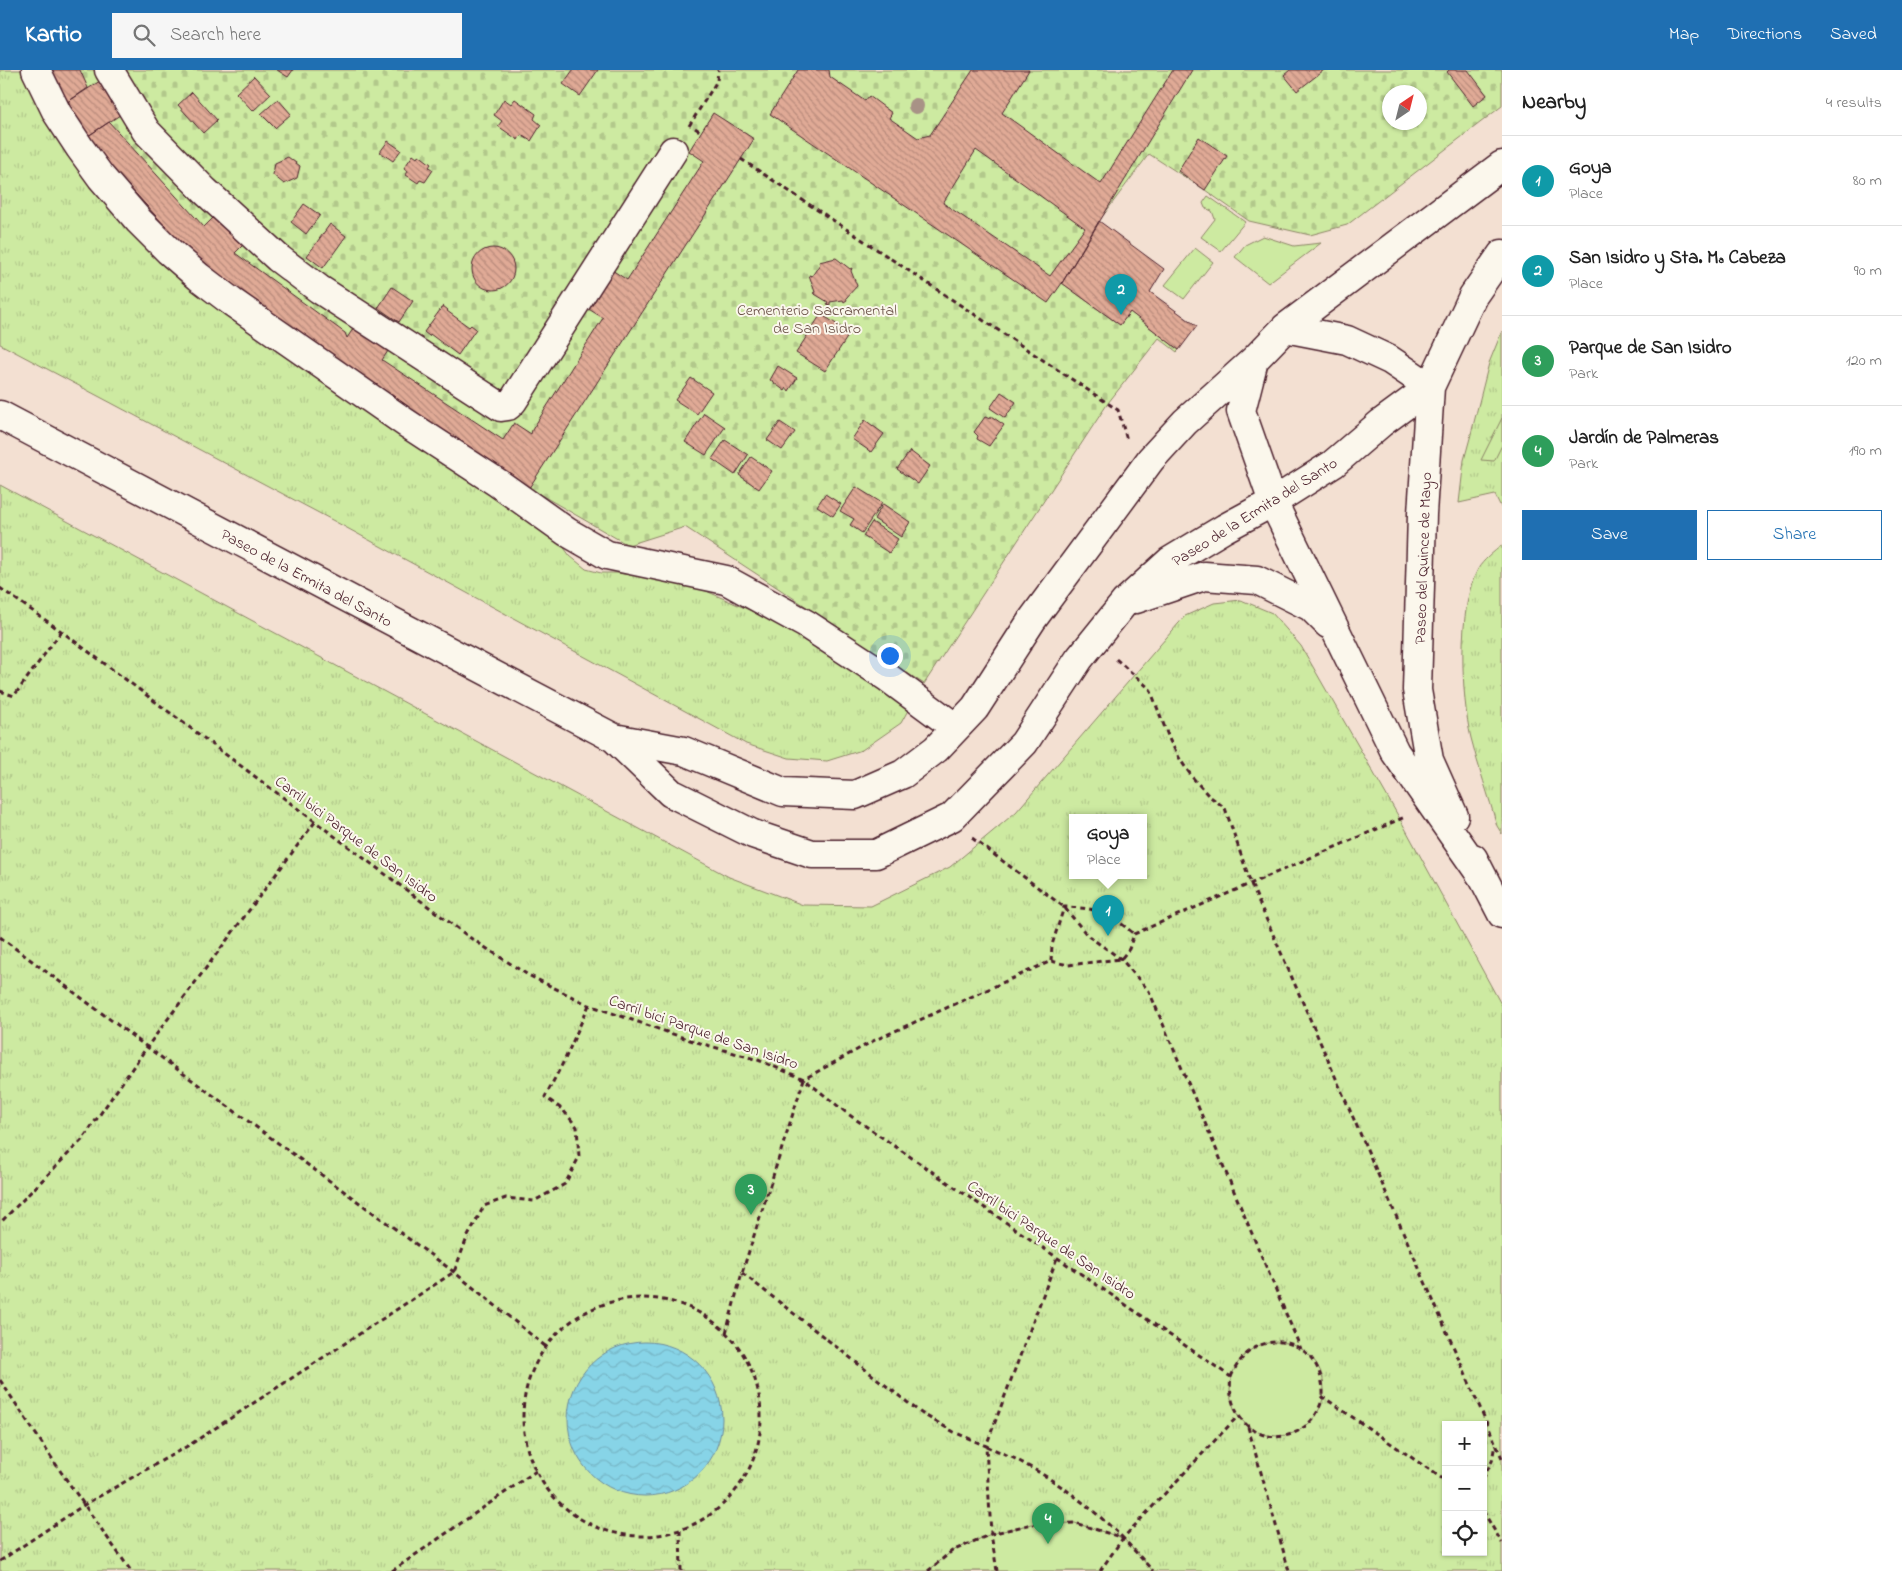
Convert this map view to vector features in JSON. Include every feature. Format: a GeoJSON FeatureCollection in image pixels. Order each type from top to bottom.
{"type":"FeatureCollection","features":[{"type":"Feature","properties":{"kind":"street"},"geometry":{"type":"LineString","coordinates":[[36,70],[58,113],[102,178],[139,221],[169,251],[232,302],[406,423],[498,483],[583,542],[607,555],[726,580],[806,624],[887,677],[956,728]]}},
{"type":"Feature","properties":{"kind":"street"},"geometry":{"type":"LineString","coordinates":[[109,70],[146,131],[205,190],[278,258],[319,289],[500,407],[508,406],[513,401],[673,151]]}},
{"type":"Feature","properties":{"kind":"street","name":"Paseo de la Ermita del Santo"},"geometry":{"type":"LineString","coordinates":[[614,738],[684,751],[783,792],[855,795],[903,774],[936,750],[975,708],[1032,620],[1151,459],[1185,422],[1254,360],[1285,328],[1502,165]]}},
{"type":"Feature","properties":{"kind":"street","name":"Paseo de la Ermita del Santo"},"geometry":{"type":"LineString","coordinates":[[0,416],[614,738],[671,793],[753,834],[812,854],[876,854],[952,817],[1024,743],[1079,660],[1125,602],[1170,562],[1225,528],[1273,502],[1333,464],[1381,423],[1430,387],[1473,296],[1502,254]]}},
{"type":"Feature","properties":{"kind":"street"},"geometry":{"type":"LineString","coordinates":[[1285,328],[1347,340],[1390,360],[1430,387]]}},
{"type":"Feature","properties":{"kind":"street","name":"Paseo del Quince de Mayo"},"geometry":{"type":"LineString","coordinates":[[1254,360],[1241,411],[1273,502],[1395,752],[1481,874]]}},
{"type":"Feature","properties":{"kind":"street","name":"Paseo del Quince de Mayo"},"geometry":{"type":"LineString","coordinates":[[1430,387],[1422,514],[1417,690],[1429,760],[1481,874],[1502,914]]}},
{"type":"Feature","properties":{"kind":"street"},"geometry":{"type":"LineString","coordinates":[[1125,602],[1204,576],[1257,580],[1311,607],[1336,632]]}},
{"type":"Feature","properties":{"kind":"path"},"geometry":{"type":"LineString","coordinates":[[673,151],[717,81],[718,70]]}},
{"type":"Feature","properties":{"kind":"path"},"geometry":{"type":"LineString","coordinates":[[741,159],[1118,410],[1126,440],[1151,459]]}},
{"type":"Feature","properties":{"kind":"path","name":"Carril bici Parque de San Isidro"},"geometry":{"type":"LineString","coordinates":[[0,588],[61,631],[469,937],[528,975],[589,1005],[690,1040],[758,1060],[804,1079],[848,1114],[1231,1377]]}},
{"type":"Feature","properties":{"kind":"path"},"geometry":{"type":"LineString","coordinates":[[0,691],[14,696],[61,631]]}},
{"type":"Feature","properties":{"kind":"path"},"geometry":{"type":"LineString","coordinates":[[1112,655],[1150,689],[1170,741],[1181,761],[1208,795],[1225,808],[1251,884],[1502,1458]]}},
{"type":"Feature","properties":{"kind":"path"},"geometry":{"type":"LineString","coordinates":[[952,817],[978,844],[1064,907],[1088,936],[1122,960],[1149,991],[1301,1349]]}},
{"type":"Feature","properties":{"kind":"path"},"geometry":{"type":"LineString","coordinates":[[1122,960],[1129,949],[1134,934],[1400,819]]}},
{"type":"Feature","properties":{"kind":"path"},"geometry":{"type":"LineString","coordinates":[[0,1223],[82,1140],[147,1047],[315,822]]}},
{"type":"Feature","properties":{"kind":"path"},"geometry":{"type":"LineString","coordinates":[[1064,907],[1086,907],[1101,911],[1114,918],[1134,934]]}},
{"type":"Feature","properties":{"kind":"path"},"geometry":{"type":"LineString","coordinates":[[1051,961],[1052,945],[1064,907]]}},
{"type":"Feature","properties":{"kind":"path"},"geometry":{"type":"LineString","coordinates":[[0,937],[454,1272],[545,1346]]}},
{"type":"Feature","properties":{"kind":"path"},"geometry":{"type":"LineString","coordinates":[[726,1332],[742,1274],[804,1079],[875,1040],[1051,961],[1068,965],[1122,960]]}},
{"type":"Feature","properties":{"kind":"path"},"geometry":{"type":"LineString","coordinates":[[0,1561],[84,1504],[191,1444],[454,1272],[467,1238],[484,1206],[506,1198],[534,1201],[565,1184],[579,1157],[577,1127],[563,1110],[545,1097],[565,1059],[589,1005]]}},
{"type":"Feature","properties":{"kind":"path"},"geometry":{"type":"LineString","coordinates":[[997,1571],[991,1534],[986,1446],[1057,1258]]}},
{"type":"Feature","properties":{"kind":"path"},"geometry":{"type":"LineString","coordinates":[[742,1274],[921,1413],[954,1432],[1027,1465],[1061,1486],[1097,1513],[1153,1571]]}},
{"type":"Feature","properties":{"kind":"path"},"geometry":{"type":"LineString","coordinates":[[632,1298],[667,1300],[699,1312],[726,1332],[747,1360],[759,1393],[761,1427],[753,1461],[736,1491],[711,1515],[680,1530],[647,1536],[613,1533],[582,1520],[556,1499],[536,1471],[525,1440],[523,1407],[530,1375],[545,1346],[569,1322],[599,1306],[632,1298]]}},
{"type":"Feature","properties":{"kind":"path"},"geometry":{"type":"LineString","coordinates":[[1273,1342],[1288,1343],[1301,1349],[1312,1358],[1320,1369],[1324,1383],[1323,1397],[1318,1411],[1309,1423],[1297,1432],[1283,1436],[1268,1436],[1248,1426],[1238,1416],[1230,1395],[1231,1377],[1235,1366],[1245,1354],[1258,1346],[1273,1342]]}},
{"type":"Feature","properties":{"kind":"path"},"geometry":{"type":"LineString","coordinates":[[0,1380],[131,1571]]}},
{"type":"Feature","properties":{"kind":"path"},"geometry":{"type":"LineString","coordinates":[[1323,1397],[1442,1478]]}},
{"type":"Feature","properties":{"kind":"path"},"geometry":{"type":"LineString","coordinates":[[1100,1571],[1123,1538],[1238,1416]]}},
{"type":"Feature","properties":{"kind":"path"},"geometry":{"type":"LineString","coordinates":[[1248,1426],[1289,1571]]}},
{"type":"Feature","properties":{"kind":"path"},"geometry":{"type":"LineString","coordinates":[[1487,1471],[1492,1461],[1495,1444]]}},
{"type":"Feature","properties":{"kind":"path"},"geometry":{"type":"LineString","coordinates":[[392,1571],[536,1471]]}},
{"type":"Feature","properties":{"kind":"path"},"geometry":{"type":"LineString","coordinates":[[1487,1518],[1502,1543]]}},
{"type":"Feature","properties":{"kind":"path"},"geometry":{"type":"LineString","coordinates":[[928,1571],[952,1551],[991,1534],[1032,1524],[1075,1523],[1123,1538]]}},
{"type":"Feature","properties":{"kind":"path"},"geometry":{"type":"LineString","coordinates":[[680,1530],[681,1571]]}},
{"type":"Feature","properties":{"kind":"green space"},"geometry":{"type":"Polygon","coordinates":[[[0,70],[28,70],[124,222],[549,527],[570,556],[586,569],[601,573],[617,573],[688,583],[788,627],[912,703],[901,723],[862,750],[827,761],[789,758],[746,744],[334,521],[0,344],[0,70]]]}},
{"type":"Feature","properties":{"kind":"green space","name":"Cementerio Sacramental de San Isidro"},"geometry":{"type":"Polygon","coordinates":[[[47,70],[1502,70],[1502,106],[1347,225],[1310,235],[1249,221],[1149,154],[1099,221],[1062,283],[1120,325],[1130,312],[1179,350],[1177,352],[1159,338],[1108,403],[924,684],[685,527],[628,545],[529,488],[185,248],[85,138],[47,70]]]}},
{"type":"Feature","properties":{"kind":"green space"},"geometry":{"type":"Polygon","coordinates":[[[1208,196],[1245,222],[1221,251],[1201,237],[1215,219],[1212,211],[1205,208],[1203,203],[1208,196]]]}},
{"type":"Feature","properties":{"kind":"green space"},"geometry":{"type":"Polygon","coordinates":[[[1263,236],[1294,246],[1321,243],[1268,283],[1235,257],[1245,245],[1263,236]]]}},
{"type":"Feature","properties":{"kind":"green space"},"geometry":{"type":"Polygon","coordinates":[[[1195,248],[1213,262],[1184,299],[1165,285],[1195,248]]]}},
{"type":"Feature","properties":{"kind":"green space"},"geometry":{"type":"Polygon","coordinates":[[[1502,331],[1502,509],[1495,495],[1459,503],[1464,460],[1489,363],[1502,331]]]}},
{"type":"Feature","properties":{"kind":"green space"},"geometry":{"type":"Polygon","coordinates":[[[1502,418],[1502,445],[1494,461],[1481,460],[1502,418]]]}},
{"type":"Feature","properties":{"kind":"green space"},"geometry":{"type":"Polygon","coordinates":[[[0,485],[729,877],[803,905],[871,906],[950,867],[1016,812],[1185,616],[1214,603],[1241,600],[1272,613],[1301,646],[1400,819],[1502,1006],[1502,1571],[0,1571],[0,485]]]}},
{"type":"Feature","properties":{"kind":"green space"},"geometry":{"type":"Polygon","coordinates":[[[1502,545],[1502,834],[1497,826],[1471,738],[1465,699],[1463,652],[1464,628],[1471,585],[1480,566],[1502,545]]]}},
{"type":"Feature","properties":{"kind":"green space"},"geometry":{"type":"Polygon","coordinates":[[[1277,1342],[1295,1346],[1310,1356],[1320,1371],[1324,1389],[1320,1407],[1310,1422],[1295,1432],[1277,1436],[1259,1432],[1244,1422],[1234,1407],[1230,1389],[1234,1371],[1244,1356],[1259,1346],[1277,1342]]]}},
{"type":"Feature","properties":{"kind":"green space"},"geometry":{"type":"Polygon","coordinates":[[[1075,1523],[1123,1538],[1153,1571],[928,1571],[952,1551],[991,1534],[1032,1524],[1075,1523]]]}},
{"type":"Feature","properties":{"kind":"water"},"geometry":{"type":"Polygon","coordinates":[[[645,1342],[660,1343],[675,1348],[700,1364],[716,1389],[721,1404],[721,1434],[716,1449],[700,1474],[675,1490],[660,1495],[645,1496],[630,1495],[615,1490],[590,1474],[574,1449],[569,1434],[568,1419],[569,1404],[574,1389],[590,1364],[615,1348],[630,1343],[645,1342]]]}},
{"type":"Feature","properties":{"kind":"building"},"geometry":{"type":"Polygon","coordinates":[[[48,70],[80,70],[88,88],[63,105],[48,70]]]}},
{"type":"Feature","properties":{"kind":"building"},"geometry":{"type":"Polygon","coordinates":[[[277,70],[293,70],[288,77],[277,70]]]}},
{"type":"Feature","properties":{"kind":"building"},"geometry":{"type":"Polygon","coordinates":[[[573,70],[598,70],[580,96],[563,84],[573,70]]]}},
{"type":"Feature","properties":{"kind":"building"},"geometry":{"type":"Polygon","coordinates":[[[798,70],[829,70],[830,77],[865,101],[869,96],[892,113],[889,118],[918,138],[930,135],[973,70],[1029,70],[1002,113],[1101,184],[1173,70],[1192,70],[1048,303],[770,114],[798,70]],[[976,150],[943,203],[1050,276],[1085,228],[976,150]]]}},
{"type":"Feature","properties":{"kind":"building"},"geometry":{"type":"Polygon","coordinates":[[[1290,70],[1324,70],[1297,91],[1284,75],[1290,70]]]}},
{"type":"Feature","properties":{"kind":"building"},"geometry":{"type":"Polygon","coordinates":[[[1449,70],[1468,70],[1487,95],[1473,106],[1447,72],[1449,70]]]}},
{"type":"Feature","properties":{"kind":"building"},"geometry":{"type":"Polygon","coordinates":[[[254,76],[271,94],[253,111],[236,93],[254,76]]]}},
{"type":"Feature","properties":{"kind":"building"},"geometry":{"type":"Polygon","coordinates":[[[103,79],[123,113],[85,138],[63,105],[103,79]]]}},
{"type":"Feature","properties":{"kind":"building"},"geometry":{"type":"Polygon","coordinates":[[[192,92],[217,120],[203,133],[178,105],[192,92]]]}},
{"type":"Feature","properties":{"kind":"building"},"geometry":{"type":"Polygon","coordinates":[[[278,99],[291,114],[275,128],[261,114],[278,99]]]}},
{"type":"Feature","properties":{"kind":"building"},"geometry":{"type":"Polygon","coordinates":[[[504,99],[511,104],[515,99],[536,114],[534,119],[541,125],[531,141],[521,135],[518,140],[498,126],[502,121],[494,115],[504,99]]]}},
{"type":"Feature","properties":{"kind":"building"},"geometry":{"type":"Polygon","coordinates":[[[713,113],[754,139],[529,488],[366,385],[213,274],[185,248],[85,138],[109,122],[204,227],[217,214],[247,241],[235,253],[345,333],[347,338],[357,323],[392,345],[382,360],[503,440],[514,423],[531,434],[603,318],[587,308],[612,270],[627,280],[704,161],[689,151],[713,113]]]}},
{"type":"Feature","properties":{"kind":"building"},"geometry":{"type":"Polygon","coordinates":[[[1199,137],[1227,156],[1205,190],[1178,171],[1199,137]]]}},
{"type":"Feature","properties":{"kind":"building"},"geometry":{"type":"Polygon","coordinates":[[[388,141],[401,150],[393,161],[380,152],[388,141]]]}},
{"type":"Feature","properties":{"kind":"building"},"geometry":{"type":"Polygon","coordinates":[[[413,155],[417,158],[419,155],[431,164],[429,167],[433,170],[425,182],[420,180],[418,183],[406,175],[408,171],[404,168],[413,155]]]}},
{"type":"Feature","properties":{"kind":"building"},"geometry":{"type":"Polygon","coordinates":[[[288,157],[300,166],[297,178],[284,184],[273,175],[275,163],[288,157]]]}},
{"type":"Feature","properties":{"kind":"building"},"geometry":{"type":"Polygon","coordinates":[[[304,204],[320,215],[306,234],[291,222],[304,204]]]}},
{"type":"Feature","properties":{"kind":"building"},"geometry":{"type":"Polygon","coordinates":[[[1099,221],[1164,269],[1150,292],[1197,326],[1179,350],[1130,312],[1120,325],[1062,283],[1099,221]]]}},
{"type":"Feature","properties":{"kind":"building"},"geometry":{"type":"Polygon","coordinates":[[[330,224],[346,236],[323,268],[307,256],[330,224]]]}},
{"type":"Feature","properties":{"kind":"building"},"geometry":{"type":"Polygon","coordinates":[[[497,248],[505,251],[511,257],[514,269],[511,281],[505,287],[489,290],[481,287],[475,281],[472,265],[475,257],[481,251],[497,248]]]}},
{"type":"Feature","properties":{"kind":"building"},"geometry":{"type":"Polygon","coordinates":[[[836,258],[850,269],[852,268],[851,271],[857,286],[846,298],[847,300],[844,302],[843,300],[830,302],[830,305],[813,293],[815,292],[809,275],[812,276],[820,264],[819,262],[836,258]]]}},
{"type":"Feature","properties":{"kind":"building"},"geometry":{"type":"Polygon","coordinates":[[[392,287],[413,301],[399,322],[378,308],[392,287]]]}},
{"type":"Feature","properties":{"kind":"building"},"geometry":{"type":"Polygon","coordinates":[[[443,306],[469,327],[471,325],[476,329],[458,355],[430,334],[429,336],[424,332],[443,306]]]}},
{"type":"Feature","properties":{"kind":"building"},"geometry":{"type":"Polygon","coordinates":[[[821,314],[850,333],[825,371],[796,353],[821,314]]]}},
{"type":"Feature","properties":{"kind":"building"},"geometry":{"type":"Polygon","coordinates":[[[778,366],[797,378],[789,391],[787,388],[785,391],[770,380],[778,366]]]}},
{"type":"Feature","properties":{"kind":"building"},"geometry":{"type":"Polygon","coordinates":[[[691,378],[712,392],[697,414],[675,400],[691,378]]]}},
{"type":"Feature","properties":{"kind":"building"},"geometry":{"type":"Polygon","coordinates":[[[1001,392],[1016,402],[1005,418],[990,408],[1001,392]]]}},
{"type":"Feature","properties":{"kind":"building"},"geometry":{"type":"Polygon","coordinates":[[[704,413],[725,427],[706,455],[685,442],[704,413]]]}},
{"type":"Feature","properties":{"kind":"building"},"geometry":{"type":"Polygon","coordinates":[[[991,416],[1004,425],[989,446],[977,439],[978,436],[974,432],[985,417],[990,419],[991,416]]]}},
{"type":"Feature","properties":{"kind":"building"},"geometry":{"type":"Polygon","coordinates":[[[865,420],[884,434],[871,452],[852,439],[865,420]]]}},
{"type":"Feature","properties":{"kind":"building"},"geometry":{"type":"Polygon","coordinates":[[[780,422],[795,432],[782,450],[767,440],[780,422]]]}},
{"type":"Feature","properties":{"kind":"building"},"geometry":{"type":"Polygon","coordinates":[[[725,440],[748,455],[735,475],[712,459],[725,440]]]}},
{"type":"Feature","properties":{"kind":"building"},"geometry":{"type":"Polygon","coordinates":[[[910,451],[930,466],[918,484],[897,469],[910,451]]]}},
{"type":"Feature","properties":{"kind":"building"},"geometry":{"type":"Polygon","coordinates":[[[751,457],[772,471],[759,489],[739,475],[751,457]]]}},
{"type":"Feature","properties":{"kind":"building"},"geometry":{"type":"Polygon","coordinates":[[[856,487],[882,503],[862,533],[850,525],[854,519],[840,511],[856,487]]]}},
{"type":"Feature","properties":{"kind":"building"},"geometry":{"type":"Polygon","coordinates":[[[825,494],[841,504],[833,516],[817,506],[825,494]]]}},
{"type":"Feature","properties":{"kind":"building"},"geometry":{"type":"Polygon","coordinates":[[[883,504],[910,522],[901,537],[874,519],[883,504]]]}},
{"type":"Feature","properties":{"kind":"building"},"geometry":{"type":"Polygon","coordinates":[[[872,522],[898,539],[889,553],[863,536],[872,522]]]}},
{"type":"Feature","properties":{"kind":"place","name":"San Isidro y Sta. Mª Cabeza"},"geometry":{"type":"Point","coordinates":[1121,315]}},
{"type":"Feature","properties":{"kind":"place","name":"Goya"},"geometry":{"type":"Point","coordinates":[1108,936]}},
{"type":"Feature","properties":{"kind":"place","name":"Parque de San Isidro"},"geometry":{"type":"Point","coordinates":[751,1215]}},
{"type":"Feature","properties":{"kind":"place","name":"Jardín de Palmeras"},"geometry":{"type":"Point","coordinates":[1048,1544]}}]}
